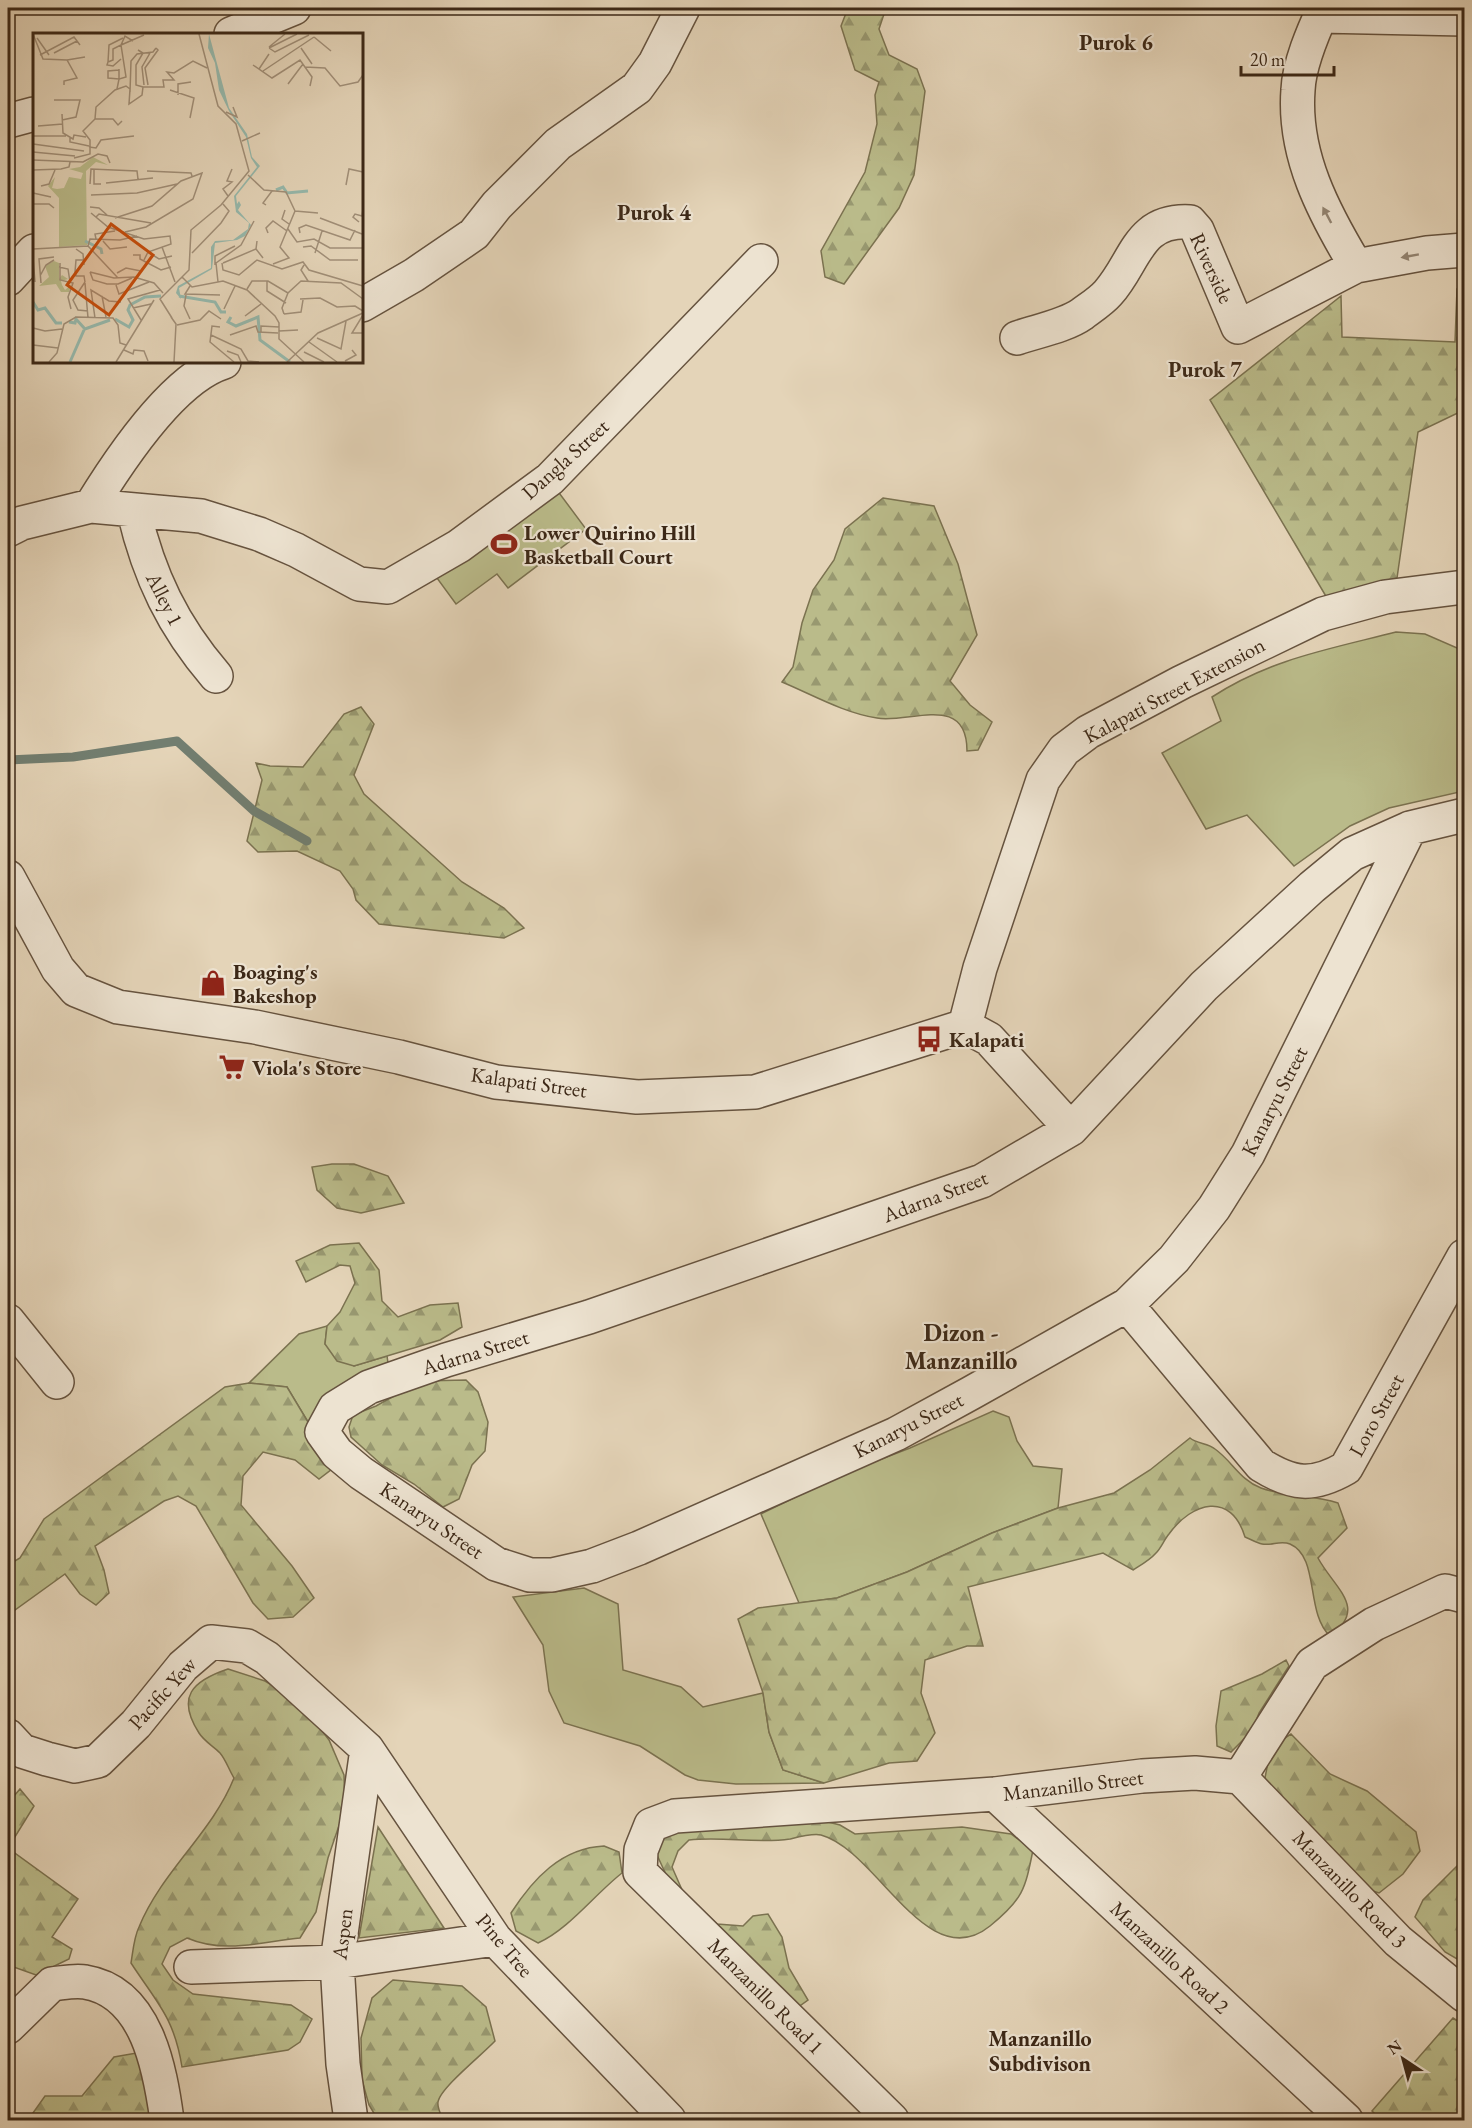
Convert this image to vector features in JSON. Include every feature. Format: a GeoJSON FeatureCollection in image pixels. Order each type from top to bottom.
{"type":"FeatureCollection","features":[{"type":"Feature","properties":{"kind":"street"},"geometry":{"type":"LineString","coordinates":[[233,33],[294,8]]}},
{"type":"Feature","properties":{"kind":"street"},"geometry":{"type":"LineString","coordinates":[[363,304],[414,276],[474,234],[497,205],[558,144],[637,88],[655,63],[683,8]]}},
{"type":"Feature","properties":{"kind":"street"},"geometry":{"type":"LineString","coordinates":[[1464,19],[1322,12],[1298,89],[1299,127],[1311,178],[1324,212],[1356,266],[1427,253],[1464,250]]}},
{"type":"Feature","properties":{"kind":"street"},"geometry":{"type":"LineString","coordinates":[[8,121],[33,114]]}},
{"type":"Feature","properties":{"kind":"street","name":"Riverside"},"geometry":{"type":"LineString","coordinates":[[1017,338],[1080,316],[1108,293],[1143,240],[1154,228],[1177,221],[1190,222],[1197,230],[1239,327],[1356,266]]}},
{"type":"Feature","properties":{"kind":"street"},"geometry":{"type":"LineString","coordinates":[[8,279],[33,252]]}},
{"type":"Feature","properties":{"kind":"street","name":"Dangla Street"},"geometry":{"type":"LineString","coordinates":[[91,506],[134,512],[201,516],[259,534],[359,584],[388,587],[459,546],[550,479],[760,261]]}},
{"type":"Feature","properties":{"kind":"street"},"geometry":{"type":"LineString","coordinates":[[8,530],[22,523],[91,506],[120,458],[163,409],[195,378],[222,363]]}},
{"type":"Feature","properties":{"kind":"street","name":"Alley 1"},"geometry":{"type":"LineString","coordinates":[[134,512],[144,556],[162,596],[189,645],[216,676]]}},
{"type":"Feature","properties":{"kind":"street","name":"Kalapati Street Extension"},"geometry":{"type":"LineString","coordinates":[[965,1026],[980,968],[1043,780],[1065,750],[1088,732],[1182,682],[1323,614],[1384,597],[1464,587]]}},
{"type":"Feature","properties":{"kind":"street","name":"Adarna Street"},"geometry":{"type":"LineString","coordinates":[[322,1432],[335,1408],[369,1387],[446,1360],[589,1317],[982,1181],[1071,1129],[1204,986],[1312,887],[1352,854],[1410,828],[1464,814]]}},
{"type":"Feature","properties":{"kind":"street","name":"Kanaryu Street"},"geometry":{"type":"LineString","coordinates":[[322,1432],[337,1453],[362,1473],[496,1564],[530,1575],[552,1575],[592,1566],[639,1548],[896,1434],[1127,1305],[1174,1259],[1214,1208],[1248,1154],[1410,828]]}},
{"type":"Feature","properties":{"kind":"street","name":"Kalapati Street"},"geometry":{"type":"LineString","coordinates":[[8,877],[58,969],[76,990],[118,1007],[255,1027],[399,1057],[496,1082],[637,1097],[755,1092],[965,1026]]}},
{"type":"Feature","properties":{"kind":"street"},"geometry":{"type":"LineString","coordinates":[[965,1026],[989,1039],[1071,1129]]}},
{"type":"Feature","properties":{"kind":"street","name":"Loro Street"},"geometry":{"type":"LineString","coordinates":[[1127,1305],[1261,1465],[1283,1478],[1308,1482],[1328,1478],[1346,1468],[1464,1256]]}},
{"type":"Feature","properties":{"kind":"street"},"geometry":{"type":"LineString","coordinates":[[8,1321],[57,1383]]}},
{"type":"Feature","properties":{"kind":"street"},"geometry":{"type":"LineString","coordinates":[[1240,1778],[1312,1664],[1374,1624],[1445,1591],[1464,1596]]}},
{"type":"Feature","properties":{"kind":"street","name":"Pacific Yew"},"geometry":{"type":"LineString","coordinates":[[8,1736],[22,1751],[47,1759],[75,1766],[98,1761],[136,1724],[183,1666],[211,1642],[247,1646],[267,1658],[367,1749]]}},
{"type":"Feature","properties":{"kind":"street","name":"Pine Tree"},"geometry":{"type":"LineString","coordinates":[[367,1749],[495,1938],[669,2121]]}},
{"type":"Feature","properties":{"kind":"street","name":"Aspen"},"geometry":{"type":"LineString","coordinates":[[351,2121],[343,2064],[337,1962],[367,1749]]}},
{"type":"Feature","properties":{"kind":"street","name":"Manzanillo Street"},"geometry":{"type":"LineString","coordinates":[[640,1872],[641,1850],[651,1825],[675,1816],[995,1794],[1142,1776],[1195,1773],[1240,1778]]}},
{"type":"Feature","properties":{"kind":"street","name":"Manzanillo Road 3"},"geometry":{"type":"LineString","coordinates":[[1240,1778],[1398,1941],[1464,1995]]}},
{"type":"Feature","properties":{"kind":"street","name":"Manzanillo Road 2"},"geometry":{"type":"LineString","coordinates":[[995,1794],[1346,2121]]}},
{"type":"Feature","properties":{"kind":"street","name":"Manzanillo Road 1"},"geometry":{"type":"LineString","coordinates":[[640,1872],[892,2121]]}},
{"type":"Feature","properties":{"kind":"street"},"geometry":{"type":"LineString","coordinates":[[191,1967],[337,1962],[495,1938]]}},
{"type":"Feature","properties":{"kind":"street"},"geometry":{"type":"LineString","coordinates":[[12,2014],[52,1984],[84,1982],[108,1989],[133,2011],[152,2046],[167,2121]]}},
{"type":"Feature","properties":{"kind":"green space"},"geometry":{"type":"Polygon","coordinates":[[[848,8],[886,8],[879,29],[889,55],[917,69],[925,91],[914,175],[899,208],[844,284],[825,277],[821,251],[865,172],[877,124],[875,95],[879,82],[855,70],[841,26],[848,8]]]}},
{"type":"Feature","properties":{"kind":"green space"},"geometry":{"type":"Polygon","coordinates":[[[1457,289],[1464,289],[1464,410],[1418,432],[1397,578],[1327,598],[1210,400],[1341,296],[1342,337],[1455,342],[1457,289]]]}},
{"type":"Feature","properties":{"kind":"green space","name":"Lower Quirino Hill Basketball Court"},"geometry":{"type":"Polygon","coordinates":[[[542,470],[586,529],[508,588],[497,574],[456,604],[423,559],[542,470]]]}},
{"type":"Feature","properties":{"kind":"green space"},"geometry":{"type":"Polygon","coordinates":[[[883,498],[934,506],[958,564],[977,635],[950,681],[970,705],[992,722],[978,750],[967,751],[964,733],[957,722],[947,716],[890,719],[865,716],[782,682],[793,667],[802,623],[813,590],[834,560],[845,529],[883,498]]]}},
{"type":"Feature","properties":{"kind":"green space"},"geometry":{"type":"Polygon","coordinates":[[[1396,632],[1425,634],[1464,651],[1464,791],[1389,808],[1350,826],[1294,866],[1247,815],[1206,829],[1162,753],[1221,721],[1212,697],[1278,664],[1396,632]]]}},
{"type":"Feature","properties":{"kind":"green space"},"geometry":{"type":"Polygon","coordinates":[[[361,707],[374,724],[354,775],[364,794],[462,882],[504,908],[524,928],[504,938],[379,924],[356,900],[353,889],[340,871],[297,851],[258,852],[247,841],[262,780],[256,763],[270,766],[303,767],[344,714],[361,707]]]}},
{"type":"Feature","properties":{"kind":"green space"},"geometry":{"type":"Polygon","coordinates":[[[354,1164],[388,1176],[404,1203],[361,1213],[337,1208],[317,1190],[312,1167],[354,1164]]]}},
{"type":"Feature","properties":{"kind":"green space"},"geometry":{"type":"Polygon","coordinates":[[[359,1243],[379,1270],[382,1301],[398,1317],[430,1305],[458,1303],[462,1327],[440,1340],[354,1366],[337,1361],[325,1344],[327,1326],[340,1312],[355,1283],[350,1266],[340,1265],[306,1282],[296,1261],[330,1245],[359,1243]]]}},
{"type":"Feature","properties":{"kind":"green space"},"geometry":{"type":"Polygon","coordinates":[[[327,1326],[325,1344],[354,1366],[387,1356],[388,1363],[308,1422],[287,1387],[249,1383],[299,1334],[327,1326]]]}},
{"type":"Feature","properties":{"kind":"green space"},"geometry":{"type":"Polygon","coordinates":[[[466,1380],[478,1392],[488,1422],[485,1451],[472,1465],[459,1499],[443,1507],[414,1484],[382,1465],[351,1437],[349,1427],[353,1415],[376,1406],[421,1381],[466,1380]]]}},
{"type":"Feature","properties":{"kind":"green space"},"geometry":{"type":"Polygon","coordinates":[[[249,1383],[287,1387],[308,1422],[317,1449],[332,1469],[319,1479],[295,1460],[263,1452],[243,1476],[241,1505],[292,1566],[314,1598],[293,1617],[268,1619],[253,1603],[196,1506],[178,1496],[164,1501],[95,1546],[109,1593],[96,1605],[80,1594],[65,1574],[8,1615],[8,1565],[20,1558],[44,1519],[225,1387],[249,1383]]]}},
{"type":"Feature","properties":{"kind":"green space"},"geometry":{"type":"Polygon","coordinates":[[[993,1411],[1009,1417],[1017,1441],[1033,1466],[1062,1469],[1058,1508],[992,1533],[907,1572],[837,1598],[799,1603],[761,1514],[845,1473],[910,1448],[993,1411]]]}},
{"type":"Feature","properties":{"kind":"green space"},"geometry":{"type":"Polygon","coordinates":[[[1190,1438],[1215,1449],[1254,1485],[1280,1493],[1338,1503],[1347,1528],[1318,1558],[1339,1588],[1348,1607],[1347,1616],[1341,1626],[1330,1636],[1322,1626],[1317,1614],[1309,1573],[1299,1551],[1290,1544],[1262,1544],[1245,1537],[1239,1522],[1230,1513],[1221,1507],[1210,1506],[1189,1514],[1178,1523],[1154,1556],[1133,1570],[1103,1553],[968,1587],[983,1646],[967,1646],[925,1660],[921,1693],[935,1733],[917,1761],[889,1763],[824,1783],[783,1770],[769,1732],[763,1693],[738,1619],[758,1608],[837,1598],[907,1572],[992,1533],[1058,1508],[1114,1493],[1150,1470],[1190,1438]]]}},
{"type":"Feature","properties":{"kind":"green space"},"geometry":{"type":"Polygon","coordinates":[[[584,1588],[618,1604],[623,1670],[681,1687],[703,1707],[763,1693],[769,1732],[783,1770],[824,1783],[736,1784],[698,1780],[685,1775],[640,1746],[564,1723],[549,1691],[543,1645],[513,1597],[584,1588]]]}},
{"type":"Feature","properties":{"kind":"green space"},"geometry":{"type":"Polygon","coordinates":[[[1286,1660],[1289,1666],[1259,1713],[1252,1731],[1231,1752],[1217,1746],[1216,1726],[1221,1691],[1262,1674],[1286,1660]]]}},
{"type":"Feature","properties":{"kind":"green space"},"geometry":{"type":"Polygon","coordinates":[[[228,1669],[265,1681],[300,1702],[329,1740],[344,1775],[345,1808],[328,1858],[316,1912],[300,1938],[229,1946],[201,1943],[187,1938],[170,1947],[162,1964],[173,1980],[193,1994],[291,2005],[312,2019],[300,2042],[288,2050],[182,2067],[179,2050],[169,2023],[131,1963],[136,1935],[149,1907],[160,1888],[213,1817],[234,1778],[220,1753],[199,1733],[189,1710],[191,1692],[197,1685],[228,1669]]]}},
{"type":"Feature","properties":{"kind":"green space"},"geometry":{"type":"Polygon","coordinates":[[[1291,1734],[1330,1774],[1367,1791],[1416,1832],[1420,1851],[1403,1874],[1379,1893],[1367,1889],[1264,1783],[1271,1747],[1291,1734]]]}},
{"type":"Feature","properties":{"kind":"green space"},"geometry":{"type":"Polygon","coordinates":[[[20,1789],[34,1806],[8,1848],[8,1803],[20,1789]]]}},
{"type":"Feature","properties":{"kind":"green space"},"geometry":{"type":"Polygon","coordinates":[[[820,1820],[840,1825],[855,1834],[962,1827],[1011,1834],[1033,1850],[1028,1875],[1016,1901],[990,1926],[967,1937],[945,1935],[924,1924],[842,1845],[821,1835],[777,1840],[689,1840],[678,1851],[672,1867],[683,1892],[717,1924],[743,1926],[753,1916],[768,1914],[782,1937],[789,1968],[808,2000],[794,2010],[676,1896],[657,1855],[658,1844],[672,1828],[820,1820]]]}},
{"type":"Feature","properties":{"kind":"green space"},"geometry":{"type":"Polygon","coordinates":[[[378,1827],[444,1928],[359,1938],[378,1827]]]}},
{"type":"Feature","properties":{"kind":"green space"},"geometry":{"type":"Polygon","coordinates":[[[604,1846],[619,1852],[622,1873],[571,1921],[549,1937],[538,1943],[516,1931],[511,1913],[539,1877],[561,1859],[589,1848],[604,1846]]]}},
{"type":"Feature","properties":{"kind":"green space"},"geometry":{"type":"Polygon","coordinates":[[[8,1848],[78,1899],[52,1937],[72,1949],[69,1959],[36,1975],[8,1965],[8,1848]]]}},
{"type":"Feature","properties":{"kind":"green space"},"geometry":{"type":"Polygon","coordinates":[[[1464,1859],[1464,1963],[1445,1952],[1415,1917],[1423,1900],[1464,1859]]]}},
{"type":"Feature","properties":{"kind":"green space"},"geometry":{"type":"Polygon","coordinates":[[[393,1980],[462,1986],[486,2007],[495,2041],[446,2088],[438,2102],[443,2120],[378,2120],[369,2105],[362,2080],[361,2038],[372,1998],[393,1980]]]}},
{"type":"Feature","properties":{"kind":"green space"},"geometry":{"type":"Polygon","coordinates":[[[1453,2018],[1464,2025],[1464,2120],[1381,2120],[1372,2111],[1453,2018]]]}},
{"type":"Feature","properties":{"kind":"green space"},"geometry":{"type":"Polygon","coordinates":[[[142,2052],[158,2120],[28,2120],[45,2096],[82,2096],[114,2057],[142,2052]]]}},
{"type":"Feature","properties":{"kind":"waterway"},"geometry":{"type":"LineString","coordinates":[[8,760],[73,757],[177,741],[254,811],[307,841]]}},
{"type":"Feature","properties":{"kind":"place","name":"Lower Quirino Hill Basketball Court"},"geometry":{"type":"Point","coordinates":[504,544]}},
{"type":"Feature","properties":{"kind":"place","name":"Boaging's Bakeshop"},"geometry":{"type":"Point","coordinates":[213,983]}},
{"type":"Feature","properties":{"kind":"place","name":"Kalapati"},"geometry":{"type":"Point","coordinates":[929,1039]}},
{"type":"Feature","properties":{"kind":"place","name":"Viola's Store"},"geometry":{"type":"Point","coordinates":[232,1067]}},
{"type":"Feature","properties":{"kind":"district","name":"Purok 6"},"geometry":{"type":"Point","coordinates":[1116,42]}},
{"type":"Feature","properties":{"kind":"district","name":"Purok 4"},"geometry":{"type":"Point","coordinates":[654,212]}},
{"type":"Feature","properties":{"kind":"district","name":"Purok 7"},"geometry":{"type":"Point","coordinates":[1205,369]}},
{"type":"Feature","properties":{"kind":"district","name":"Dizon - Manzanillo"},"geometry":{"type":"Point","coordinates":[961,1346]}},
{"type":"Feature","properties":{"kind":"district","name":"Manzanillo Subdivison"},"geometry":{"type":"Point","coordinates":[1040,2050]}}]}
